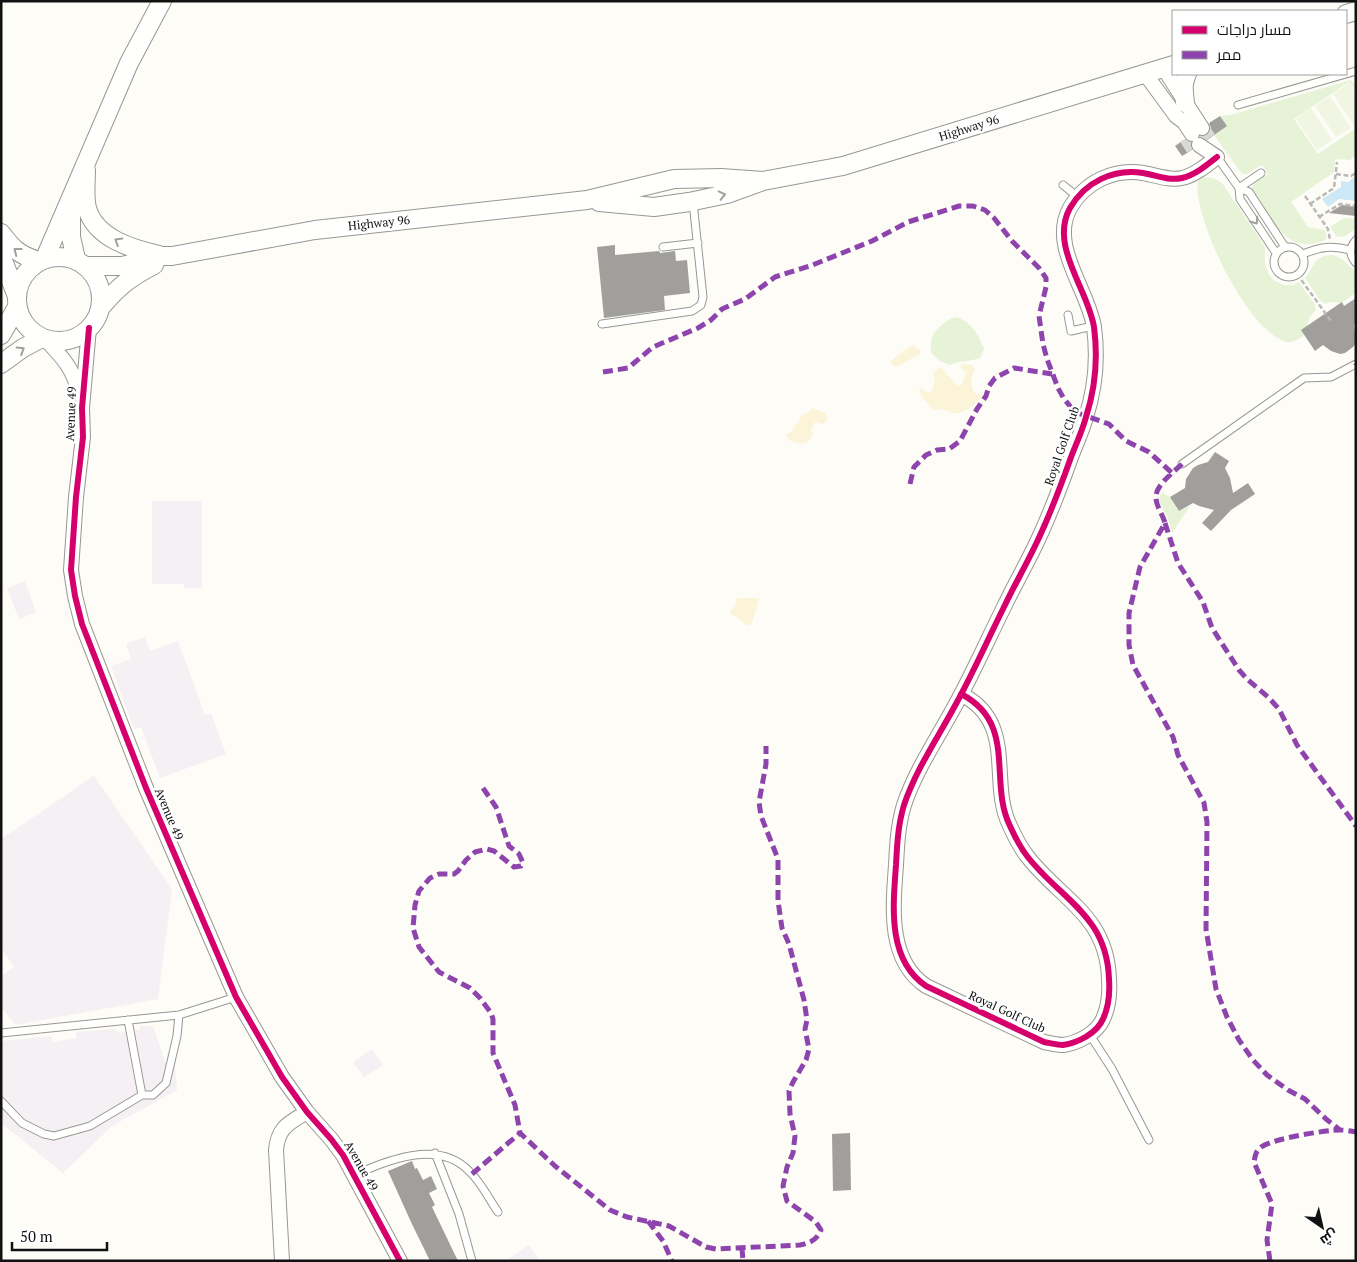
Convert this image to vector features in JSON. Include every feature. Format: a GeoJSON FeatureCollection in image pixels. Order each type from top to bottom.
{"type":"FeatureCollection","features":[{"type":"Feature","properties":{"kind":"street"},"geometry":{"type":"LineString","coordinates":[[42,260],[86,165],[129,63],[162,1]]}},
{"type":"Feature","properties":{"kind":"street"},"geometry":{"type":"LineString","coordinates":[[1168,67],[1180,110]]}},
{"type":"Feature","properties":{"kind":"street","name":"Highway 96"},"geometry":{"type":"LineString","coordinates":[[587,200],[654,207],[726,194],[763,182],[843,166],[1168,67]]}},
{"type":"Feature","properties":{"kind":"street"},"geometry":{"type":"LineString","coordinates":[[1146,75],[1180,110],[1197,139],[1205,166]]}},
{"type":"Feature","properties":{"kind":"street"},"geometry":{"type":"LineString","coordinates":[[1187,75],[1178,125],[1217,157]]}},
{"type":"Feature","properties":{"kind":"street","name":"Royal Golf Club"},"geometry":{"type":"LineString","coordinates":[[1090,1035],[1062,1045],[1044,1042],[915,979],[901,953],[893,923],[899,826],[911,787],[961,694],[1036,544],[1059,491],[1086,417],[1095,373],[1094,326],[1089,306],[1066,254],[1064,238],[1065,221],[1070,209],[1078,197],[1106,176],[1118,172],[1144,173],[1169,179],[1183,178],[1217,157]]}},
{"type":"Feature","properties":{"kind":"street"},"geometry":{"type":"LineString","coordinates":[[86,165],[87,207],[97,227],[135,250],[168,256]]}},
{"type":"Feature","properties":{"kind":"street","name":"Highway 96"},"geometry":{"type":"LineString","coordinates":[[81,262],[122,266],[315,230],[587,200],[651,183],[674,179],[721,178],[763,182]]}},
{"type":"Feature","properties":{"kind":"street"},"geometry":{"type":"LineString","coordinates":[[693,179],[698,188],[695,201]]}},
{"type":"Feature","properties":{"kind":"street"},"geometry":{"type":"LineString","coordinates":[[651,183],[650,194],[654,207]]}},
{"type":"Feature","properties":{"kind":"street"},"geometry":{"type":"LineString","coordinates":[[1,255],[20,317],[26,326],[44,339],[69,340],[80,336],[94,322],[101,307],[101,291],[96,277],[81,262],[71,237],[71,196]]}},
{"type":"Feature","properties":{"kind":"street"},"geometry":{"type":"LineString","coordinates":[[1,233],[12,247],[22,255],[42,260]]}},
{"type":"Feature","properties":{"kind":"street"},"geometry":{"type":"LineString","coordinates":[[1,335],[16,301],[23,275],[42,260],[55,256],[81,262]]}},
{"type":"Feature","properties":{"kind":"street","name":"Highway 96"},"geometry":{"type":"LineString","coordinates":[[101,307],[129,278],[168,256]]}},
{"type":"Feature","properties":{"kind":"street","name":"Avenue 49"},"geometry":{"type":"LineString","coordinates":[[89,328],[82,408],[83,436],[76,497],[72,561],[75,596],[82,624],[146,788],[236,997],[282,1077],[307,1112],[331,1139],[354,1175],[400,1261]]}},
{"type":"Feature","properties":{"kind":"street"},"geometry":{"type":"LineString","coordinates":[[1,364],[23,348],[44,339]]}},
{"type":"Feature","properties":{"kind":"street","name":"Avenue 49"},"geometry":{"type":"LineString","coordinates":[[44,339],[71,367],[76,379],[82,408]]}},
{"type":"Feature","properties":{"kind":"street"},"geometry":{"type":"LineString","coordinates":[[961,694],[974,701],[984,711],[994,732],[998,747],[1004,812],[1017,841],[1042,872],[1080,909],[1096,930],[1105,952],[1109,971],[1110,992],[1108,1008],[1102,1022],[1090,1035]]}},
{"type":"Feature","properties":{"kind":"street"},"geometry":{"type":"LineString","coordinates":[[282,1261],[277,1138],[282,1130],[307,1112]]}},
{"type":"Feature","properties":{"kind":"lane"},"geometry":{"type":"LineString","coordinates":[[1238,104],[1342,75]]}},
{"type":"Feature","properties":{"kind":"lane"},"geometry":{"type":"LineString","coordinates":[[1217,157],[1239,188],[1240,199],[1276,253]]}},
{"type":"Feature","properties":{"kind":"lane"},"geometry":{"type":"LineString","coordinates":[[1239,188],[1261,173]]}},
{"type":"Feature","properties":{"kind":"lane"},"geometry":{"type":"LineString","coordinates":[[1063,185],[1078,197]]}},
{"type":"Feature","properties":{"kind":"lane"},"geometry":{"type":"LineString","coordinates":[[1239,188],[1249,192],[1285,246]]}},
{"type":"Feature","properties":{"kind":"lane"},"geometry":{"type":"LineString","coordinates":[[602,324],[692,311],[701,305],[703,297],[695,201]]}},
{"type":"Feature","properties":{"kind":"lane"},"geometry":{"type":"LineString","coordinates":[[1356,240],[1350,250],[1356,263]]}},
{"type":"Feature","properties":{"kind":"lane"},"geometry":{"type":"LineString","coordinates":[[663,247],[698,243]]}},
{"type":"Feature","properties":{"kind":"lane"},"geometry":{"type":"LineString","coordinates":[[1285,246],[1296,247],[1303,254],[1305,260],[1304,267],[1297,274],[1288,277],[1282,276],[1274,266],[1276,253],[1285,246]]}},
{"type":"Feature","properties":{"kind":"lane"},"geometry":{"type":"LineString","coordinates":[[1303,254],[1331,246],[1350,250]]}},
{"type":"Feature","properties":{"kind":"lane"},"geometry":{"type":"LineString","coordinates":[[1068,315],[1072,330],[1094,326]]}},
{"type":"Feature","properties":{"kind":"lane"},"geometry":{"type":"LineString","coordinates":[[1182,464],[1304,378],[1331,377],[1356,364]]}},
{"type":"Feature","properties":{"kind":"lane"},"geometry":{"type":"LineString","coordinates":[[1,1033],[179,1015],[236,997]]}},
{"type":"Feature","properties":{"kind":"lane"},"geometry":{"type":"LineString","coordinates":[[1,1100],[22,1123],[44,1134],[54,1136],[90,1126],[142,1095],[153,1095],[166,1083],[177,1036],[179,1015]]}},
{"type":"Feature","properties":{"kind":"lane"},"geometry":{"type":"LineString","coordinates":[[128,1020],[142,1095]]}},
{"type":"Feature","properties":{"kind":"lane"},"geometry":{"type":"LineString","coordinates":[[1090,1035],[1112,1069],[1149,1140]]}},
{"type":"Feature","properties":{"kind":"lane"},"geometry":{"type":"LineString","coordinates":[[435,1153],[459,1214],[472,1261]]}},
{"type":"Feature","properties":{"kind":"lane"},"geometry":{"type":"LineString","coordinates":[[354,1175],[395,1160],[414,1155],[435,1153],[450,1158],[469,1170],[498,1212]]}},
{"type":"Feature","properties":{"kind":"path"},"geometry":{"type":"LineString","coordinates":[[1310,204],[1334,188],[1337,162]]}},
{"type":"Feature","properties":{"kind":"path"},"geometry":{"type":"LineString","coordinates":[[1336,174],[1351,176],[1356,173]]}},
{"type":"Feature","properties":{"kind":"path"},"geometry":{"type":"LineString","coordinates":[[1305,196],[1330,232],[1331,246]]}},
{"type":"Feature","properties":{"kind":"path"},"geometry":{"type":"LineString","coordinates":[[1320,217],[1340,204],[1356,206]]}},
{"type":"Feature","properties":{"kind":"path"},"geometry":{"type":"LineString","coordinates":[[1297,274],[1331,321]]}},
{"type":"Feature","properties":{"kind":"shaded area"},"geometry":{"type":"Polygon","coordinates":[[[152,501],[202,501],[202,588],[185,588],[184,584],[152,584],[152,501]]]}},
{"type":"Feature","properties":{"kind":"shaded area"},"geometry":{"type":"Polygon","coordinates":[[[25,581],[36,612],[19,619],[7,588],[25,581]]]}},
{"type":"Feature","properties":{"kind":"shaded area"},"geometry":{"type":"Polygon","coordinates":[[[145,637],[150,651],[178,641],[205,715],[211,713],[226,754],[160,778],[141,727],[134,729],[111,666],[131,659],[126,644],[145,637]]]}},
{"type":"Feature","properties":{"kind":"shaded area"},"geometry":{"type":"Polygon","coordinates":[[[94,776],[172,889],[158,999],[15,1025],[1,1006],[1,976],[14,967],[1,948],[1,839],[94,776]]]}},
{"type":"Feature","properties":{"kind":"shaded area"},"geometry":{"type":"Polygon","coordinates":[[[140,1026],[153,1026],[166,1064],[175,1066],[177,1090],[112,1126],[63,1173],[1,1123],[1,1041],[52,1036],[53,1042],[77,1038],[75,1032],[115,1029],[118,1033],[140,1030],[140,1026]]]}},
{"type":"Feature","properties":{"kind":"shaded area"},"geometry":{"type":"Polygon","coordinates":[[[372,1049],[383,1065],[364,1077],[353,1062],[372,1049]]]}},
{"type":"Feature","properties":{"kind":"shaded area"},"geometry":{"type":"Polygon","coordinates":[[[529,1245],[540,1261],[508,1261],[508,1259],[529,1245]]]}},
{"type":"Feature","properties":{"kind":"green space"},"geometry":{"type":"Polygon","coordinates":[[[1351,80],[1356,91],[1349,82],[1294,119],[1318,154],[1356,128],[1356,155],[1350,160],[1335,159],[1334,172],[1291,202],[1308,227],[1325,230],[1326,239],[1311,244],[1301,244],[1292,241],[1277,227],[1252,192],[1255,183],[1268,174],[1262,165],[1247,174],[1242,174],[1214,135],[1227,126],[1220,116],[1230,115],[1351,80]]]}},
{"type":"Feature","properties":{"kind":"green space"},"geometry":{"type":"Polygon","coordinates":[[[1349,83],[1356,93],[1356,124],[1354,125],[1333,94],[1349,83]]]}},
{"type":"Feature","properties":{"kind":"green space"},"geometry":{"type":"Polygon","coordinates":[[[1330,96],[1351,128],[1336,137],[1315,106],[1330,96]]]}},
{"type":"Feature","properties":{"kind":"green space"},"geometry":{"type":"Polygon","coordinates":[[[1311,108],[1332,140],[1317,150],[1296,119],[1311,108]]]}},
{"type":"Feature","properties":{"kind":"green space"},"geometry":{"type":"Polygon","coordinates":[[[1205,177],[1213,178],[1222,183],[1265,247],[1265,264],[1269,275],[1275,281],[1284,285],[1292,285],[1299,282],[1316,306],[1314,307],[1316,310],[1309,318],[1305,335],[1295,341],[1291,342],[1276,337],[1259,322],[1227,275],[1204,221],[1198,198],[1198,181],[1205,177]]]}},
{"type":"Feature","properties":{"kind":"green space"},"geometry":{"type":"Polygon","coordinates":[[[1344,218],[1356,219],[1356,229],[1345,236],[1337,237],[1330,227],[1344,218]]]}},
{"type":"Feature","properties":{"kind":"green space"},"geometry":{"type":"Polygon","coordinates":[[[1327,255],[1334,255],[1342,259],[1356,272],[1356,293],[1341,303],[1332,302],[1324,304],[1305,278],[1318,259],[1327,255]]]}},
{"type":"Feature","properties":{"kind":"green space"},"geometry":{"type":"Polygon","coordinates":[[[957,317],[974,330],[984,349],[980,358],[950,365],[940,361],[931,353],[932,336],[948,320],[957,317]]]}},
{"type":"Feature","properties":{"kind":"green space"},"geometry":{"type":"Polygon","coordinates":[[[1163,493],[1170,497],[1179,511],[1190,506],[1172,533],[1168,519],[1159,501],[1160,495],[1163,493]]]}},
{"type":"Feature","properties":{"kind":"sand"},"geometry":{"type":"Polygon","coordinates":[[[913,345],[920,350],[920,354],[896,367],[890,363],[897,356],[913,345]]]}},
{"type":"Feature","properties":{"kind":"sand"},"geometry":{"type":"Polygon","coordinates":[[[962,364],[972,365],[975,370],[972,380],[973,390],[977,395],[982,394],[983,396],[974,405],[961,412],[953,413],[941,409],[934,411],[921,396],[919,390],[922,388],[925,392],[931,392],[935,383],[933,373],[940,367],[958,386],[961,385],[966,373],[960,367],[962,364]]]}},
{"type":"Feature","properties":{"kind":"sand"},"geometry":{"type":"Polygon","coordinates":[[[812,408],[826,413],[826,422],[823,424],[815,422],[811,430],[813,433],[806,442],[796,443],[789,440],[786,434],[792,432],[794,425],[799,423],[800,417],[812,408]]]}},
{"type":"Feature","properties":{"kind":"sand"},"geometry":{"type":"Polygon","coordinates":[[[759,598],[753,620],[751,624],[746,626],[730,613],[735,606],[736,599],[759,598]]]}},
{"type":"Feature","properties":{"kind":"water"},"geometry":{"type":"Polygon","coordinates":[[[1356,176],[1356,201],[1339,199],[1328,207],[1322,199],[1341,187],[1341,181],[1348,182],[1356,176]]]}},
{"type":"Feature","properties":{"kind":"building"},"geometry":{"type":"Polygon","coordinates":[[[1220,116],[1227,126],[1207,140],[1200,136],[1207,135],[1211,128],[1209,123],[1220,116]]]}},
{"type":"Feature","properties":{"kind":"building"},"geometry":{"type":"Polygon","coordinates":[[[1185,139],[1191,142],[1192,150],[1182,156],[1175,146],[1185,139]]]}},
{"type":"Feature","properties":{"kind":"building"},"geometry":{"type":"Polygon","coordinates":[[[1342,205],[1356,207],[1356,216],[1329,213],[1342,205]]]}},
{"type":"Feature","properties":{"kind":"building"},"geometry":{"type":"Polygon","coordinates":[[[615,245],[615,255],[675,251],[676,261],[687,260],[690,293],[664,296],[665,310],[604,318],[597,247],[615,245]]]}},
{"type":"Feature","properties":{"kind":"building"},"geometry":{"type":"Polygon","coordinates":[[[1356,298],[1356,323],[1354,324],[1356,343],[1353,347],[1340,354],[1331,351],[1323,345],[1315,351],[1301,330],[1342,302],[1344,306],[1356,298]]]}},
{"type":"Feature","properties":{"kind":"building"},"geometry":{"type":"Polygon","coordinates":[[[1215,452],[1229,461],[1225,468],[1230,478],[1233,493],[1248,483],[1255,494],[1231,510],[1211,531],[1202,523],[1214,510],[1193,503],[1179,511],[1170,497],[1185,488],[1186,479],[1193,468],[1208,462],[1215,452]]]}},
{"type":"Feature","properties":{"kind":"building"},"geometry":{"type":"Polygon","coordinates":[[[850,1133],[851,1190],[833,1191],[832,1134],[850,1133]]]}},
{"type":"Feature","properties":{"kind":"building"},"geometry":{"type":"Polygon","coordinates":[[[412,1161],[423,1180],[431,1176],[437,1189],[429,1193],[435,1205],[432,1207],[458,1261],[430,1261],[411,1222],[388,1171],[412,1161]]]}},
{"type":"Feature","properties":{"kind":"tunnel"},"geometry":{"type":"LineString","coordinates":[[1202,128],[1209,138]]}},
{"type":"Feature","properties":{"kind":"tunnel"},"geometry":{"type":"LineString","coordinates":[[1186,138],[1193,149]]}},
{"type":"Feature","properties":{"kind":"marked path"},"geometry":{"type":"LineString","coordinates":[[603,372],[628,368],[653,347],[698,328],[711,320],[722,309],[745,299],[775,277],[810,266],[872,241],[908,222],[959,206],[973,206],[985,210],[994,218],[1046,278],[1046,287],[1039,316],[1043,344],[1058,388],[1064,399],[1075,412],[1109,424],[1126,441],[1149,452],[1172,473]]}},
{"type":"Feature","properties":{"kind":"marked path"},"geometry":{"type":"LineString","coordinates":[[910,484],[914,467],[926,455],[937,450],[949,449],[960,441],[995,378],[1014,368],[1052,374]]}},
{"type":"Feature","properties":{"kind":"marked path"},"geometry":{"type":"LineString","coordinates":[[1182,464],[1161,484],[1156,494],[1165,523],[1140,567],[1129,613],[1129,645],[1133,665],[1173,737],[1178,755],[1204,803],[1207,822],[1206,929],[1216,989],[1227,1017],[1239,1040],[1253,1060],[1267,1075],[1305,1099],[1340,1130]]}},
{"type":"Feature","properties":{"kind":"marked path"},"geometry":{"type":"LineString","coordinates":[[1165,523],[1178,563],[1203,602],[1212,628],[1239,670],[1279,709],[1297,745],[1356,826]]}},
{"type":"Feature","properties":{"kind":"marked path"},"geometry":{"type":"LineString","coordinates":[[483,788],[496,807],[509,846],[519,854],[523,863],[521,866],[514,867],[494,851],[487,849],[475,852],[454,874],[439,874],[430,878],[419,891],[415,905],[413,928],[419,947],[439,972],[470,988],[491,1013],[493,1019],[493,1053],[515,1105],[520,1133],[555,1166],[610,1210],[627,1217],[669,1226],[706,1247],[716,1249],[800,1245],[813,1240],[821,1230],[816,1222],[787,1201],[783,1186],[787,1167],[793,1153],[795,1136],[790,1114],[789,1091],[806,1060],[809,1049],[805,1029],[807,1020],[804,1000],[789,944],[782,928],[778,901],[778,859],[761,816],[759,802],[766,764],[766,746]]}},
{"type":"Feature","properties":{"kind":"marked path"},"geometry":{"type":"LineString","coordinates":[[1270,1261],[1267,1240],[1272,1204],[1254,1162],[1257,1151],[1274,1141],[1311,1133],[1333,1130],[1356,1132]]}},
{"type":"Feature","properties":{"kind":"marked path"},"geometry":{"type":"LineString","coordinates":[[472,1174],[520,1133]]}},
{"type":"Feature","properties":{"kind":"marked path"},"geometry":{"type":"LineString","coordinates":[[648,1221],[663,1241],[672,1261]]}},
{"type":"Feature","properties":{"kind":"marked path"},"geometry":{"type":"LineString","coordinates":[[742,1248],[743,1261]]}},
{"type":"Feature","properties":{"kind":"cycle path"},"geometry":{"type":"LineString","coordinates":[[961,694],[979,706],[990,721],[996,737],[999,754],[1004,809],[1018,842],[1040,871],[1091,923],[1100,939],[1106,957],[1109,989],[1105,1014],[1100,1024],[1092,1033],[1075,1042],[1063,1045],[1044,1042],[926,986],[913,975],[904,962],[895,931],[894,898],[899,828],[904,805],[915,778],[957,702],[1008,599],[1041,534],[1089,406],[1095,373],[1094,327],[1067,252],[1064,237],[1065,222],[1070,208],[1076,199],[1092,184],[1111,175],[1132,172],[1177,179],[1187,177],[1217,157]]}},
{"type":"Feature","properties":{"kind":"cycle path"},"geometry":{"type":"LineString","coordinates":[[89,328],[82,408],[83,437],[76,497],[71,570],[82,624],[146,788],[236,997],[282,1077],[307,1112],[343,1155],[400,1261]]}}]}
